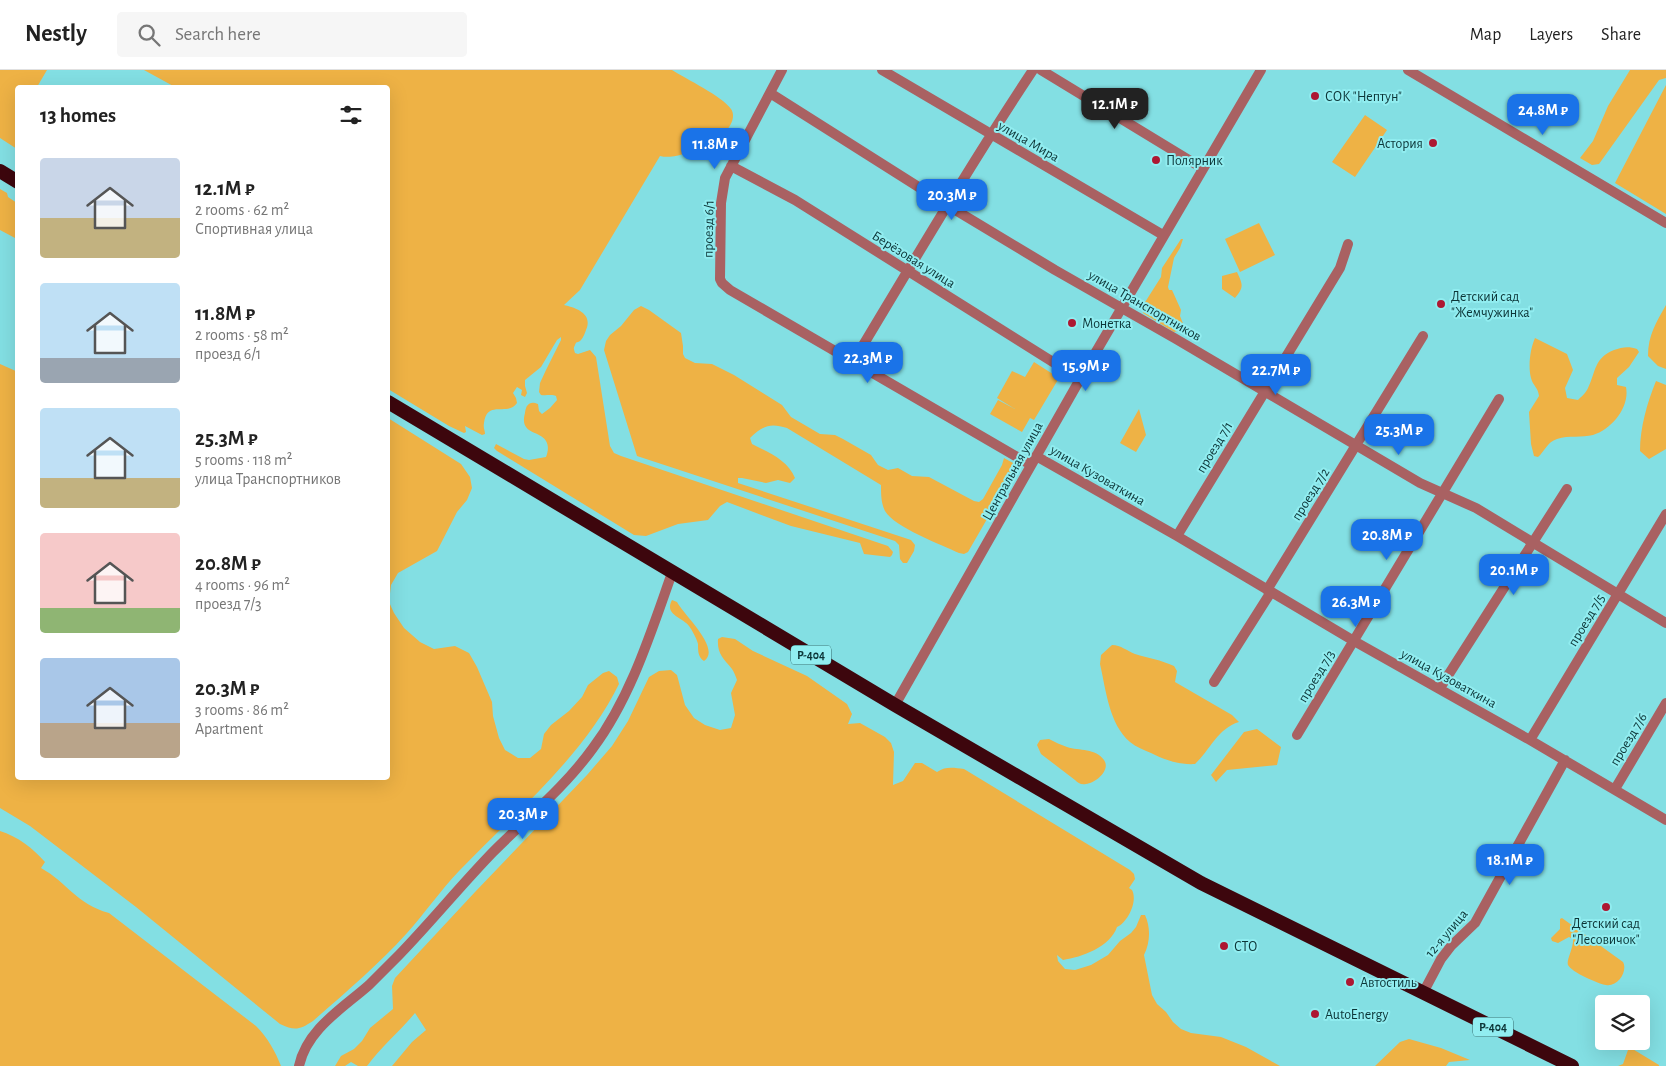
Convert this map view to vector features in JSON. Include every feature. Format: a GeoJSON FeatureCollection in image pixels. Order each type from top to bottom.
{"type":"FeatureCollection","features":[{"type":"Feature","properties":{"kind":"highway"},"geometry":{"type":"LineString","coordinates":[[0,171],[15,180]]}},
{"type":"Feature","properties":{"kind":"highway","name":"Р-404"},"geometry":{"type":"LineString","coordinates":[[390,403],[895,705],[1202,882],[1572,1066]]}},
{"type":"Feature","properties":{"kind":"street","name":"проезд 6/1"},"geometry":{"type":"LineString","coordinates":[[722,283],[720,279],[722,194],[725,178],[782,70]]}},
{"type":"Feature","properties":{"kind":"street","name":"улица Мира"},"geometry":{"type":"LineString","coordinates":[[882,70],[1164,235]]}},
{"type":"Feature","properties":{"kind":"street"},"geometry":{"type":"LineString","coordinates":[[853,362],[990,134],[1033,70]]}},
{"type":"Feature","properties":{"kind":"street"},"geometry":{"type":"LineString","coordinates":[[1041,70],[1202,168]]}},
{"type":"Feature","properties":{"kind":"street","name":"Центральная улица"},"geometry":{"type":"LineString","coordinates":[[895,705],[1033,460],[1261,70]]}},
{"type":"Feature","properties":{"kind":"street"},"geometry":{"type":"LineString","coordinates":[[1408,70],[1666,223]]}},
{"type":"Feature","properties":{"kind":"street","name":"улица Транспортников"},"geometry":{"type":"LineString","coordinates":[[770,93],[947,205],[1356,446],[1442,494],[1476,508],[1666,623]]}},
{"type":"Feature","properties":{"kind":"street","name":"Берёзовая улица"},"geometry":{"type":"LineString","coordinates":[[731,166],[795,200],[1080,379]]}},
{"type":"Feature","properties":{"kind":"street","name":"проезд 7/1"},"geometry":{"type":"LineString","coordinates":[[1177,536],[1340,268],[1348,244]]}},
{"type":"Feature","properties":{"kind":"street","name":"улица Кузоваткина"},"geometry":{"type":"LineString","coordinates":[[722,283],[730,290],[853,362],[1177,536],[1354,641],[1440,688],[1666,820]]}},
{"type":"Feature","properties":{"kind":"street","name":"проезд 7/2"},"geometry":{"type":"LineString","coordinates":[[1214,682],[1422,336]]}},
{"type":"Feature","properties":{"kind":"street","name":"проезд 7/3"},"geometry":{"type":"LineString","coordinates":[[1297,735],[1499,400]]}},
{"type":"Feature","properties":{"kind":"street"},"geometry":{"type":"LineString","coordinates":[[1440,688],[1566,489]]}},
{"type":"Feature","properties":{"kind":"street","name":"проезд 7/5"},"geometry":{"type":"LineString","coordinates":[[1530,740],[1666,514]]}},
{"type":"Feature","properties":{"kind":"street"},"geometry":{"type":"LineString","coordinates":[[299,1066],[301,1056],[308,1042],[318,1030],[399,955],[493,852],[569,777],[593,749],[610,723],[624,696],[651,632],[672,573]]}},
{"type":"Feature","properties":{"kind":"street","name":"проезд 7/6"},"geometry":{"type":"LineString","coordinates":[[1615,789],[1666,703]]}},
{"type":"Feature","properties":{"kind":"street","name":"12-я улица"},"geometry":{"type":"LineString","coordinates":[[1423,993],[1433,971],[1446,952],[1475,923],[1565,760]]}},
{"type":"Feature","properties":{"kind":"shaded area"},"geometry":{"type":"Polygon","coordinates":[[[0,70],[47,70],[38,85],[15,85],[15,148],[0,138],[0,70]]]}},
{"type":"Feature","properties":{"kind":"shaded area"},"geometry":{"type":"Polygon","coordinates":[[[144,70],[672,70],[712,93],[731,109],[733,114],[730,126],[715,139],[703,138],[698,132],[698,140],[692,149],[676,156],[660,156],[580,290],[564,305],[579,310],[586,316],[588,324],[584,335],[576,343],[574,349],[575,353],[578,354],[590,350],[596,357],[610,446],[614,453],[621,456],[888,546],[893,552],[892,555],[890,557],[864,554],[860,543],[791,526],[727,502],[720,506],[708,520],[678,524],[646,536],[634,535],[497,451],[494,448],[496,444],[524,459],[546,457],[548,445],[546,441],[527,429],[524,420],[526,408],[529,404],[538,404],[539,411],[542,414],[557,400],[556,396],[541,395],[539,392],[540,383],[561,337],[557,340],[541,367],[525,380],[527,393],[525,397],[521,395],[522,390],[517,387],[513,393],[517,403],[508,409],[489,412],[484,423],[485,434],[482,435],[465,426],[466,432],[464,433],[449,426],[390,390],[390,85],[171,85],[144,70]]]}},
{"type":"Feature","properties":{"kind":"shaded area"},"geometry":{"type":"Polygon","coordinates":[[[1630,70],[1666,70],[1666,78],[1659,80],[1599,164],[1592,165],[1580,158],[1593,141],[1608,106],[1630,70]]]}},
{"type":"Feature","properties":{"kind":"shaded area"},"geometry":{"type":"Polygon","coordinates":[[[1666,85],[1666,214],[1615,183],[1666,85]]]}},
{"type":"Feature","properties":{"kind":"shaded area"},"geometry":{"type":"Polygon","coordinates":[[[1365,115],[1387,130],[1355,177],[1332,162],[1365,115]]]}},
{"type":"Feature","properties":{"kind":"shaded area"},"geometry":{"type":"Polygon","coordinates":[[[0,189],[15,202],[15,238],[0,230],[0,189]]]}},
{"type":"Feature","properties":{"kind":"shaded area"},"geometry":{"type":"Polygon","coordinates":[[[1259,223],[1275,255],[1240,272],[1225,239],[1259,223]]]}},
{"type":"Feature","properties":{"kind":"shaded area"},"geometry":{"type":"Polygon","coordinates":[[[1181,239],[1183,239],[1174,258],[1168,287],[1169,290],[1172,290],[1181,310],[1180,316],[1184,326],[1181,330],[1174,332],[1143,313],[1142,307],[1161,277],[1162,268],[1181,239]]]}},
{"type":"Feature","properties":{"kind":"shaded area"},"geometry":{"type":"Polygon","coordinates":[[[1237,272],[1242,286],[1235,298],[1222,289],[1222,276],[1237,272]]]}},
{"type":"Feature","properties":{"kind":"shaded area"},"geometry":{"type":"Polygon","coordinates":[[[1666,305],[1666,369],[1658,366],[1648,356],[1648,349],[1651,335],[1666,305]]]}},
{"type":"Feature","properties":{"kind":"shaded area"},"geometry":{"type":"Polygon","coordinates":[[[641,306],[681,333],[685,358],[695,363],[712,364],[734,375],[782,405],[791,417],[820,434],[835,435],[843,439],[871,455],[878,465],[888,470],[898,468],[912,476],[929,477],[979,502],[983,499],[1004,458],[1013,463],[1013,474],[968,552],[964,554],[959,553],[919,535],[898,523],[885,511],[882,502],[881,485],[787,428],[767,426],[750,438],[752,444],[783,461],[795,478],[790,483],[778,480],[766,483],[738,478],[738,483],[911,540],[915,545],[914,551],[907,563],[903,563],[900,559],[899,545],[895,541],[637,456],[604,350],[610,335],[621,326],[634,310],[641,306]]]}},
{"type":"Feature","properties":{"kind":"shaded area"},"geometry":{"type":"Polygon","coordinates":[[[1535,338],[1567,354],[1573,370],[1565,388],[1567,398],[1578,400],[1587,390],[1599,361],[1607,353],[1628,347],[1637,349],[1639,352],[1629,367],[1617,378],[1617,385],[1626,387],[1627,395],[1622,409],[1613,422],[1607,428],[1593,435],[1554,440],[1548,444],[1538,457],[1534,456],[1531,444],[1529,412],[1539,396],[1530,374],[1531,353],[1535,338]]]}},
{"type":"Feature","properties":{"kind":"shaded area"},"geometry":{"type":"Polygon","coordinates":[[[1034,362],[1059,378],[1034,420],[1030,418],[1022,432],[990,414],[998,400],[1015,409],[997,398],[1012,371],[1025,377],[1034,362]]]}},
{"type":"Feature","properties":{"kind":"shaded area"},"geometry":{"type":"Polygon","coordinates":[[[0,364],[15,371],[15,780],[390,780],[390,604],[404,628],[420,642],[434,649],[455,646],[469,653],[492,702],[493,716],[499,738],[505,750],[518,758],[530,758],[541,749],[544,734],[551,725],[569,711],[582,697],[588,685],[603,673],[609,671],[617,677],[619,684],[587,736],[567,760],[525,806],[445,886],[396,945],[313,1021],[297,1028],[290,1028],[280,1024],[136,907],[30,826],[0,808],[0,364]]]}},
{"type":"Feature","properties":{"kind":"shaded area"},"geometry":{"type":"Polygon","coordinates":[[[1656,381],[1666,385],[1666,449],[1649,459],[1640,451],[1640,442],[1645,416],[1656,381]]]}},
{"type":"Feature","properties":{"kind":"shaded area"},"geometry":{"type":"Polygon","coordinates":[[[1139,409],[1146,435],[1136,452],[1120,443],[1139,409]]]}},
{"type":"Feature","properties":{"kind":"shaded area"},"geometry":{"type":"Polygon","coordinates":[[[390,419],[461,464],[470,477],[472,488],[437,551],[398,573],[391,585],[390,594],[390,419]]]}},
{"type":"Feature","properties":{"kind":"shaded area"},"geometry":{"type":"Polygon","coordinates":[[[672,600],[677,602],[705,640],[708,656],[704,661],[699,656],[697,642],[690,628],[670,609],[672,600]]]}},
{"type":"Feature","properties":{"kind":"shaded area"},"geometry":{"type":"Polygon","coordinates":[[[722,637],[735,639],[753,651],[807,676],[847,704],[852,714],[848,724],[860,723],[885,737],[891,743],[894,752],[893,785],[903,781],[915,763],[922,763],[937,772],[947,768],[964,769],[1130,870],[1134,874],[1135,879],[1129,888],[1132,890],[1134,900],[1131,911],[1125,921],[1117,927],[1108,940],[1094,950],[1087,954],[1063,960],[1057,955],[1058,961],[1065,969],[1075,970],[1091,965],[1108,955],[1136,927],[1141,915],[1145,915],[1149,935],[1148,946],[1144,955],[1152,995],[1157,1004],[1173,1022],[1181,1029],[1191,1033],[1221,1037],[1246,1047],[1280,1066],[392,1066],[412,1042],[426,1030],[415,1013],[367,1066],[358,1066],[351,1062],[345,1066],[335,1066],[341,1056],[354,1049],[362,1041],[370,1028],[393,1009],[392,986],[395,978],[587,775],[612,746],[628,721],[649,677],[659,671],[671,670],[677,675],[685,705],[694,718],[705,725],[720,730],[731,728],[735,715],[731,693],[737,680],[720,652],[718,639],[722,637]]]}},
{"type":"Feature","properties":{"kind":"shaded area"},"geometry":{"type":"Polygon","coordinates":[[[1112,645],[1174,666],[1177,671],[1175,682],[1232,715],[1239,722],[1225,729],[1195,764],[1184,764],[1167,760],[1130,742],[1117,726],[1109,706],[1100,664],[1101,655],[1112,645]]]}},
{"type":"Feature","properties":{"kind":"shaded area"},"geometry":{"type":"Polygon","coordinates":[[[1257,729],[1281,747],[1277,765],[1227,770],[1216,782],[1211,775],[1244,732],[1257,729]]]}},
{"type":"Feature","properties":{"kind":"shaded area"},"geometry":{"type":"Polygon","coordinates":[[[1049,739],[1067,747],[1097,753],[1106,764],[1104,772],[1098,779],[1090,783],[1078,783],[1041,754],[1037,745],[1040,740],[1049,739]]]}},
{"type":"Feature","properties":{"kind":"shaded area"},"geometry":{"type":"Polygon","coordinates":[[[0,831],[13,836],[36,852],[45,862],[41,868],[80,899],[109,913],[256,1026],[271,1045],[281,1066],[0,1066],[0,831]]]}},
{"type":"Feature","properties":{"kind":"shaded area"},"geometry":{"type":"Polygon","coordinates":[[[1562,918],[1623,962],[1623,974],[1618,981],[1610,985],[1602,984],[1570,968],[1568,963],[1573,939],[1569,937],[1558,943],[1552,941],[1551,938],[1560,929],[1560,919],[1562,918]]]}},
{"type":"Feature","properties":{"kind":"shaded area"},"geometry":{"type":"Polygon","coordinates":[[[1409,1039],[1441,1048],[1470,1060],[1449,1062],[1446,1066],[1375,1066],[1400,1042],[1409,1039]]]}},
{"type":"Feature","properties":{"kind":"shaded area"},"geometry":{"type":"Polygon","coordinates":[[[1628,1050],[1634,1050],[1659,1066],[1618,1066],[1623,1064],[1628,1050]]]}},
{"type":"Feature","properties":{"kind":"place","name":"СОК \"Нептун\""},"geometry":{"type":"Point","coordinates":[1315,96]}},
{"type":"Feature","properties":{"kind":"place","name":"Астория"},"geometry":{"type":"Point","coordinates":[1433,143]}},
{"type":"Feature","properties":{"kind":"place","name":"Полярник"},"geometry":{"type":"Point","coordinates":[1156,160]}},
{"type":"Feature","properties":{"kind":"place","name":"Детский сад \"Жемчужинка\""},"geometry":{"type":"Point","coordinates":[1441,304]}},
{"type":"Feature","properties":{"kind":"place","name":"Монетка"},"geometry":{"type":"Point","coordinates":[1072,323]}},
{"type":"Feature","properties":{"kind":"place","name":"Детский сад \"Лесовичок\""},"geometry":{"type":"Point","coordinates":[1606,907]}},
{"type":"Feature","properties":{"kind":"place","name":"СТО"},"geometry":{"type":"Point","coordinates":[1224,946]}},
{"type":"Feature","properties":{"kind":"place","name":"Автостиль"},"geometry":{"type":"Point","coordinates":[1350,982]}},
{"type":"Feature","properties":{"kind":"place","name":"AutoEnergy"},"geometry":{"type":"Point","coordinates":[1315,1014]}}]}
